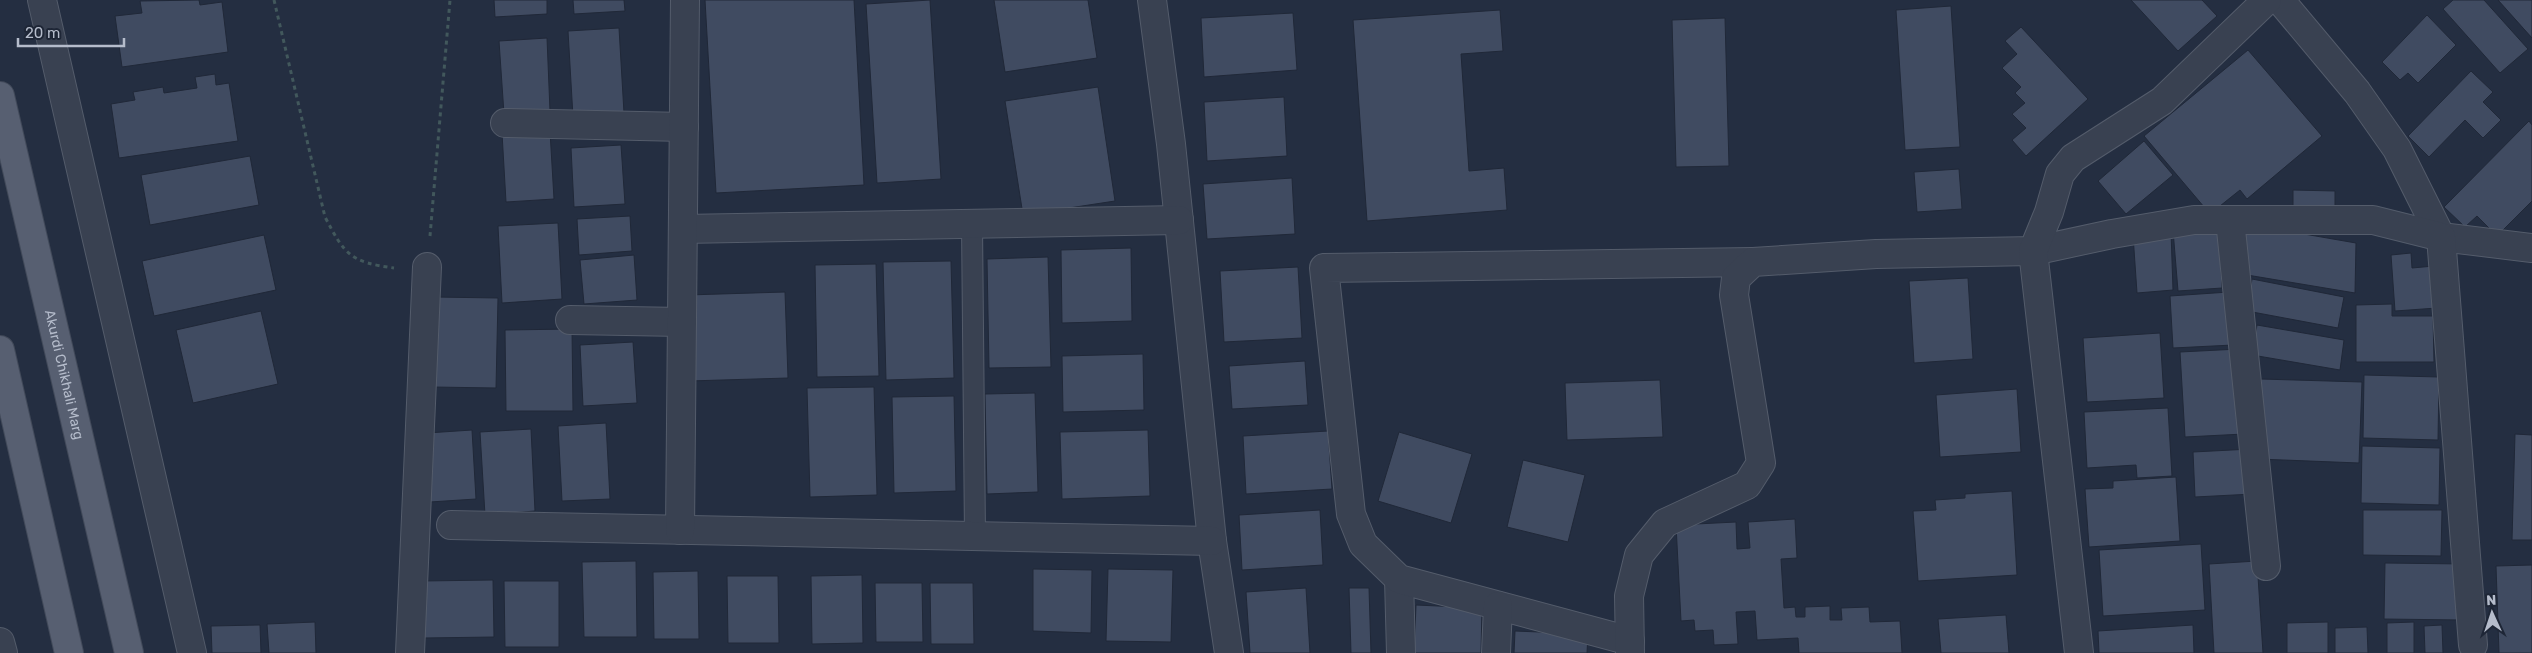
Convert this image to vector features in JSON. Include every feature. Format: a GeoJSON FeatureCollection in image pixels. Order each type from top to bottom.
{"type":"FeatureCollection","features":[{"type":"Feature","properties":{"kind":"main road","name":"Akurdi Chikhali Marg"},"geometry":{"type":"LineString","coordinates":[[0,96],[129,653]]}},
{"type":"Feature","properties":{"kind":"main road"},"geometry":{"type":"LineString","coordinates":[[0,350],[69,653]]}},
{"type":"Feature","properties":{"kind":"street"},"geometry":{"type":"LineString","coordinates":[[42,0],[192,653]]}},
{"type":"Feature","properties":{"kind":"street"},"geometry":{"type":"LineString","coordinates":[[680,530],[685,0]]}},
{"type":"Feature","properties":{"kind":"street"},"geometry":{"type":"LineString","coordinates":[[1152,0],[1179,220],[1212,541],[1229,653]]}},
{"type":"Feature","properties":{"kind":"street"},"geometry":{"type":"LineString","coordinates":[[2079,653],[2032,251],[2048,212],[2060,174],[2073,158],[2162,101],[2267,0]]}},
{"type":"Feature","properties":{"kind":"street"},"geometry":{"type":"LineString","coordinates":[[2280,0],[2357,92],[2397,150],[2441,237],[2473,645]]}},
{"type":"Feature","properties":{"kind":"street"},"geometry":{"type":"LineString","coordinates":[[505,123],[684,127]]}},
{"type":"Feature","properties":{"kind":"street"},"geometry":{"type":"LineString","coordinates":[[683,229],[1179,220]]}},
{"type":"Feature","properties":{"kind":"street"},"geometry":{"type":"LineString","coordinates":[[1753,262],[1736,278],[1734,295],[1761,463],[1746,485],[1664,523],[1639,555],[1629,596],[1630,647],[1498,606],[1398,579],[1363,544],[1351,514],[1343,463],[1324,268],[1753,262],[1876,254],[2032,251],[2112,234],[2194,220],[2372,220],[2441,237],[2532,248]]}},
{"type":"Feature","properties":{"kind":"street"},"geometry":{"type":"LineString","coordinates":[[2230,220],[2266,566]]}},
{"type":"Feature","properties":{"kind":"street"},"geometry":{"type":"LineString","coordinates":[[410,653],[427,267]]}},
{"type":"Feature","properties":{"kind":"street"},"geometry":{"type":"LineString","coordinates":[[570,320],[682,322]]}},
{"type":"Feature","properties":{"kind":"street"},"geometry":{"type":"LineString","coordinates":[[451,525],[1212,541]]}},
{"type":"Feature","properties":{"kind":"street"},"geometry":{"type":"LineString","coordinates":[[1398,579],[1401,653]]}},
{"type":"Feature","properties":{"kind":"street"},"geometry":{"type":"LineString","coordinates":[[1496,653],[1498,606]]}},
{"type":"Feature","properties":{"kind":"street"},"geometry":{"type":"LineString","coordinates":[[0,642],[3,653]]}},
{"type":"Feature","properties":{"kind":"lane"},"geometry":{"type":"LineString","coordinates":[[972,224],[975,536]]}},
{"type":"Feature","properties":{"kind":"path"},"geometry":{"type":"LineString","coordinates":[[274,0],[325,217],[341,247],[361,263],[394,268],[427,267],[450,0]]}},
{"type":"Feature","properties":{"kind":"building"},"geometry":{"type":"Polygon","coordinates":[[[199,0],[200,5],[222,2],[228,52],[122,67],[115,16],[142,13],[140,1],[199,0]]]}},
{"type":"Feature","properties":{"kind":"building"},"geometry":{"type":"Polygon","coordinates":[[[494,0],[547,0],[547,14],[495,17],[494,0]]]}},
{"type":"Feature","properties":{"kind":"building"},"geometry":{"type":"Polygon","coordinates":[[[573,0],[624,0],[625,11],[574,14],[573,0]]]}},
{"type":"Feature","properties":{"kind":"building"},"geometry":{"type":"Polygon","coordinates":[[[705,0],[854,0],[864,185],[716,193],[705,0]]]}},
{"type":"Feature","properties":{"kind":"building"},"geometry":{"type":"Polygon","coordinates":[[[930,0],[941,179],[877,183],[866,4],[930,0]]]}},
{"type":"Feature","properties":{"kind":"building"},"geometry":{"type":"Polygon","coordinates":[[[994,0],[1088,0],[1097,58],[1005,72],[994,0]]]}},
{"type":"Feature","properties":{"kind":"building"},"geometry":{"type":"Polygon","coordinates":[[[2131,0],[2202,0],[2217,16],[2178,51],[2131,0]]]}},
{"type":"Feature","properties":{"kind":"building"},"geometry":{"type":"Polygon","coordinates":[[[2453,0],[2484,0],[2528,49],[2500,73],[2443,9],[2453,0]]]}},
{"type":"Feature","properties":{"kind":"building"},"geometry":{"type":"Polygon","coordinates":[[[2498,0],[2532,0],[2532,38],[2498,0]]]}},
{"type":"Feature","properties":{"kind":"building"},"geometry":{"type":"Polygon","coordinates":[[[1951,6],[1960,147],[1905,150],[1896,10],[1951,6]]]}},
{"type":"Feature","properties":{"kind":"building"},"geometry":{"type":"Polygon","coordinates":[[[1500,10],[1503,51],[1461,54],[1469,171],[1504,168],[1507,210],[1367,221],[1353,20],[1500,10]]]}},
{"type":"Feature","properties":{"kind":"building"},"geometry":{"type":"Polygon","coordinates":[[[1293,13],[1297,70],[1204,77],[1201,18],[1293,13]]]}},
{"type":"Feature","properties":{"kind":"building"},"geometry":{"type":"Polygon","coordinates":[[[2427,15],[2456,45],[2418,83],[2408,73],[2400,80],[2382,62],[2427,15]]]}},
{"type":"Feature","properties":{"kind":"building"},"geometry":{"type":"Polygon","coordinates":[[[1725,18],[1729,166],[1676,167],[1672,20],[1725,18]]]}},
{"type":"Feature","properties":{"kind":"building"},"geometry":{"type":"Polygon","coordinates":[[[2021,27],[2088,99],[2026,156],[2012,140],[2026,128],[2012,114],[2025,103],[2015,93],[2021,87],[2002,68],[2017,54],[2005,41],[2021,27]]]}},
{"type":"Feature","properties":{"kind":"building"},"geometry":{"type":"Polygon","coordinates":[[[619,28],[624,113],[573,117],[568,31],[619,28]]]}},
{"type":"Feature","properties":{"kind":"building"},"geometry":{"type":"Polygon","coordinates":[[[547,38],[550,111],[504,114],[499,41],[547,38]]]}},
{"type":"Feature","properties":{"kind":"building"},"geometry":{"type":"Polygon","coordinates":[[[2248,50],[2322,136],[2247,199],[2240,190],[2210,214],[2144,136],[2248,50]]]}},
{"type":"Feature","properties":{"kind":"building"},"geometry":{"type":"Polygon","coordinates":[[[2471,71],[2493,92],[2483,102],[2501,120],[2483,138],[2465,120],[2429,157],[2408,136],[2471,71]]]}},
{"type":"Feature","properties":{"kind":"building"},"geometry":{"type":"Polygon","coordinates":[[[215,74],[216,85],[229,83],[238,141],[119,158],[111,104],[135,100],[133,92],[163,87],[164,93],[197,88],[195,77],[215,74]]]}},
{"type":"Feature","properties":{"kind":"building"},"geometry":{"type":"Polygon","coordinates":[[[1098,87],[1115,201],[1023,215],[1005,101],[1098,87]]]}},
{"type":"Feature","properties":{"kind":"building"},"geometry":{"type":"Polygon","coordinates":[[[1284,97],[1287,156],[1207,161],[1204,102],[1284,97]]]}},
{"type":"Feature","properties":{"kind":"building"},"geometry":{"type":"Polygon","coordinates":[[[2529,121],[2532,125],[2532,201],[2497,236],[2477,216],[2465,227],[2444,207],[2529,121]]]}},
{"type":"Feature","properties":{"kind":"building"},"geometry":{"type":"Polygon","coordinates":[[[550,131],[554,199],[506,202],[502,133],[550,131]]]}},
{"type":"Feature","properties":{"kind":"building"},"geometry":{"type":"Polygon","coordinates":[[[2144,141],[2173,175],[2126,214],[2098,181],[2144,141]]]}},
{"type":"Feature","properties":{"kind":"building"},"geometry":{"type":"Polygon","coordinates":[[[621,145],[625,204],[574,207],[571,148],[621,145]]]}},
{"type":"Feature","properties":{"kind":"building"},"geometry":{"type":"Polygon","coordinates":[[[250,156],[259,205],[150,225],[141,175],[250,156]]]}},
{"type":"Feature","properties":{"kind":"building"},"geometry":{"type":"Polygon","coordinates":[[[1959,169],[1962,209],[1917,212],[1914,172],[1959,169]]]}},
{"type":"Feature","properties":{"kind":"building"},"geometry":{"type":"Polygon","coordinates":[[[1292,178],[1295,234],[1207,239],[1203,184],[1292,178]]]}},
{"type":"Feature","properties":{"kind":"building"},"geometry":{"type":"Polygon","coordinates":[[[2293,190],[2335,191],[2335,215],[2293,216],[2293,190]]]}},
{"type":"Feature","properties":{"kind":"building"},"geometry":{"type":"Polygon","coordinates":[[[630,216],[632,251],[579,255],[577,219],[630,216]]]}},
{"type":"Feature","properties":{"kind":"building"},"geometry":{"type":"Polygon","coordinates":[[[2235,222],[2356,243],[2355,293],[2241,274],[2235,222]]]}},
{"type":"Feature","properties":{"kind":"building"},"geometry":{"type":"Polygon","coordinates":[[[558,223],[562,299],[502,303],[498,226],[558,223]]]}},
{"type":"Feature","properties":{"kind":"building"},"geometry":{"type":"Polygon","coordinates":[[[2219,227],[2222,288],[2178,291],[2173,230],[2219,227]]]}},
{"type":"Feature","properties":{"kind":"building"},"geometry":{"type":"Polygon","coordinates":[[[2171,231],[2173,290],[2137,293],[2133,235],[2171,231]]]}},
{"type":"Feature","properties":{"kind":"building"},"geometry":{"type":"Polygon","coordinates":[[[264,235],[276,290],[154,316],[142,261],[264,235]]]}},
{"type":"Feature","properties":{"kind":"building"},"geometry":{"type":"Polygon","coordinates":[[[1131,248],[1132,321],[1062,323],[1061,250],[1131,248]]]}},
{"type":"Feature","properties":{"kind":"building"},"geometry":{"type":"Polygon","coordinates":[[[2411,253],[2412,268],[2434,266],[2437,308],[2395,311],[2391,255],[2411,253]]]}},
{"type":"Feature","properties":{"kind":"building"},"geometry":{"type":"Polygon","coordinates":[[[634,255],[637,300],[584,304],[580,260],[634,255]]]}},
{"type":"Feature","properties":{"kind":"building"},"geometry":{"type":"Polygon","coordinates":[[[1048,257],[1051,367],[989,368],[987,259],[1048,257]]]}},
{"type":"Feature","properties":{"kind":"building"},"geometry":{"type":"Polygon","coordinates":[[[951,261],[954,378],[886,380],[883,262],[951,261]]]}},
{"type":"Feature","properties":{"kind":"building"},"geometry":{"type":"Polygon","coordinates":[[[876,264],[879,376],[817,377],[815,265],[876,264]]]}},
{"type":"Feature","properties":{"kind":"building"},"geometry":{"type":"Polygon","coordinates":[[[1298,267],[1302,338],[1224,342],[1220,271],[1298,267]]]}},
{"type":"Feature","properties":{"kind":"building"},"geometry":{"type":"Polygon","coordinates":[[[1968,278],[1973,359],[1914,363],[1909,281],[1968,278]]]}},
{"type":"Feature","properties":{"kind":"building"},"geometry":{"type":"Polygon","coordinates":[[[2252,279],[2344,297],[2338,328],[2247,311],[2252,279]]]}},
{"type":"Feature","properties":{"kind":"building"},"geometry":{"type":"Polygon","coordinates":[[[785,292],[788,378],[689,381],[687,295],[785,292]]]}},
{"type":"Feature","properties":{"kind":"building"},"geometry":{"type":"Polygon","coordinates":[[[2229,292],[2233,345],[2173,348],[2170,296],[2229,292]]]}},
{"type":"Feature","properties":{"kind":"building"},"geometry":{"type":"Polygon","coordinates":[[[435,297],[498,298],[496,388],[433,387],[435,297]]]}},
{"type":"Feature","properties":{"kind":"building"},"geometry":{"type":"Polygon","coordinates":[[[2392,304],[2392,316],[2433,316],[2434,362],[2356,362],[2356,305],[2392,304]]]}},
{"type":"Feature","properties":{"kind":"building"},"geometry":{"type":"Polygon","coordinates":[[[261,311],[278,384],[193,403],[176,330],[261,311]]]}},
{"type":"Feature","properties":{"kind":"building"},"geometry":{"type":"Polygon","coordinates":[[[2257,325],[2344,340],[2340,370],[2252,355],[2257,325]]]}},
{"type":"Feature","properties":{"kind":"building"},"geometry":{"type":"Polygon","coordinates":[[[572,329],[573,411],[506,411],[505,330],[572,329]]]}},
{"type":"Feature","properties":{"kind":"building"},"geometry":{"type":"Polygon","coordinates":[[[2160,333],[2164,398],[2087,402],[2083,338],[2160,333]]]}},
{"type":"Feature","properties":{"kind":"building"},"geometry":{"type":"Polygon","coordinates":[[[633,342],[637,403],[583,406],[580,345],[633,342]]]}},
{"type":"Feature","properties":{"kind":"building"},"geometry":{"type":"Polygon","coordinates":[[[2239,349],[2244,434],[2185,437],[2180,352],[2239,349]]]}},
{"type":"Feature","properties":{"kind":"building"},"geometry":{"type":"Polygon","coordinates":[[[1143,354],[1144,410],[1063,412],[1062,356],[1143,354]]]}},
{"type":"Feature","properties":{"kind":"building"},"geometry":{"type":"Polygon","coordinates":[[[1305,361],[1308,405],[1232,409],[1229,366],[1305,361]]]}},
{"type":"Feature","properties":{"kind":"building"},"geometry":{"type":"Polygon","coordinates":[[[2364,375],[2439,377],[2438,440],[2363,438],[2364,375]]]}},
{"type":"Feature","properties":{"kind":"building"},"geometry":{"type":"Polygon","coordinates":[[[2261,379],[2362,382],[2359,463],[2258,459],[2261,379]]]}},
{"type":"Feature","properties":{"kind":"building"},"geometry":{"type":"Polygon","coordinates":[[[1660,380],[1663,437],[1567,440],[1565,383],[1660,380]]]}},
{"type":"Feature","properties":{"kind":"building"},"geometry":{"type":"Polygon","coordinates":[[[874,387],[877,495],[810,497],[807,388],[874,387]]]}},
{"type":"Feature","properties":{"kind":"building"},"geometry":{"type":"Polygon","coordinates":[[[2017,389],[2021,452],[1940,457],[1936,395],[2017,389]]]}},
{"type":"Feature","properties":{"kind":"building"},"geometry":{"type":"Polygon","coordinates":[[[1035,393],[1038,492],[987,494],[985,394],[1035,393]]]}},
{"type":"Feature","properties":{"kind":"building"},"geometry":{"type":"Polygon","coordinates":[[[954,396],[956,491],[894,493],[892,397],[954,396]]]}},
{"type":"Feature","properties":{"kind":"building"},"geometry":{"type":"Polygon","coordinates":[[[2168,408],[2172,476],[2137,478],[2136,465],[2087,468],[2084,412],[2168,408]]]}},
{"type":"Feature","properties":{"kind":"building"},"geometry":{"type":"Polygon","coordinates":[[[606,423],[610,499],[562,501],[558,426],[606,423]]]}},
{"type":"Feature","properties":{"kind":"building"},"geometry":{"type":"Polygon","coordinates":[[[531,429],[535,511],[485,515],[480,432],[531,429]]]}},
{"type":"Feature","properties":{"kind":"building"},"geometry":{"type":"Polygon","coordinates":[[[472,430],[476,499],[430,502],[427,433],[472,430]]]}},
{"type":"Feature","properties":{"kind":"building"},"geometry":{"type":"Polygon","coordinates":[[[1148,430],[1150,496],[1062,499],[1060,432],[1148,430]]]}},
{"type":"Feature","properties":{"kind":"building"},"geometry":{"type":"Polygon","coordinates":[[[1328,431],[1332,489],[1246,494],[1243,436],[1328,431]]]}},
{"type":"Feature","properties":{"kind":"building"},"geometry":{"type":"Polygon","coordinates":[[[1399,432],[1472,454],[1451,523],[1378,501],[1399,432]]]}},
{"type":"Feature","properties":{"kind":"building"},"geometry":{"type":"Polygon","coordinates":[[[2515,434],[2532,435],[2532,540],[2512,540],[2515,434]]]}},
{"type":"Feature","properties":{"kind":"building"},"geometry":{"type":"Polygon","coordinates":[[[2362,446],[2440,448],[2439,505],[2361,503],[2362,446]]]}},
{"type":"Feature","properties":{"kind":"building"},"geometry":{"type":"Polygon","coordinates":[[[2251,449],[2253,494],[2195,497],[2193,452],[2251,449]]]}},
{"type":"Feature","properties":{"kind":"building"},"geometry":{"type":"Polygon","coordinates":[[[1523,460],[1585,475],[1568,542],[1507,527],[1523,460]]]}},
{"type":"Feature","properties":{"kind":"building"},"geometry":{"type":"Polygon","coordinates":[[[2176,477],[2180,541],[2089,547],[2085,489],[2113,488],[2113,481],[2176,477]]]}},
{"type":"Feature","properties":{"kind":"building"},"geometry":{"type":"Polygon","coordinates":[[[2012,491],[2017,575],[1918,581],[1913,511],[1936,510],[1935,500],[1965,498],[1965,494],[2012,491]]]}},
{"type":"Feature","properties":{"kind":"building"},"geometry":{"type":"Polygon","coordinates":[[[1320,510],[1323,565],[1242,570],[1239,515],[1320,510]]]}},
{"type":"Feature","properties":{"kind":"building"},"geometry":{"type":"Polygon","coordinates":[[[2363,510],[2442,510],[2441,556],[2363,555],[2363,510]]]}},
{"type":"Feature","properties":{"kind":"building"},"geometry":{"type":"Polygon","coordinates":[[[1795,519],[1797,558],[1781,559],[1784,608],[1795,607],[1796,617],[1805,617],[1805,607],[1830,606],[1830,620],[1842,620],[1841,608],[1869,607],[1870,622],[1900,621],[1902,653],[1799,653],[1798,638],[1757,640],[1755,611],[1736,612],[1738,644],[1714,645],[1713,630],[1695,631],[1694,620],[1681,621],[1676,525],[1736,522],[1737,549],[1750,548],[1748,522],[1795,519]]]}},
{"type":"Feature","properties":{"kind":"building"},"geometry":{"type":"Polygon","coordinates":[[[2201,544],[2205,610],[2103,616],[2099,550],[2201,544]]]}},
{"type":"Feature","properties":{"kind":"building"},"geometry":{"type":"Polygon","coordinates":[[[636,561],[637,637],[584,637],[582,562],[636,561]]]}},
{"type":"Feature","properties":{"kind":"building"},"geometry":{"type":"Polygon","coordinates":[[[2257,561],[2263,653],[2214,653],[2209,564],[2257,561]]]}},
{"type":"Feature","properties":{"kind":"building"},"geometry":{"type":"Polygon","coordinates":[[[2385,563],[2463,564],[2462,620],[2384,619],[2385,563]]]}},
{"type":"Feature","properties":{"kind":"building"},"geometry":{"type":"Polygon","coordinates":[[[2532,565],[2532,653],[2499,653],[2496,566],[2532,565]]]}},
{"type":"Feature","properties":{"kind":"building"},"geometry":{"type":"Polygon","coordinates":[[[1033,569],[1092,570],[1091,633],[1033,631],[1033,569]]]}},
{"type":"Feature","properties":{"kind":"building"},"geometry":{"type":"Polygon","coordinates":[[[1108,569],[1173,570],[1171,642],[1106,641],[1108,569]]]}},
{"type":"Feature","properties":{"kind":"building"},"geometry":{"type":"Polygon","coordinates":[[[698,571],[699,639],[654,639],[653,572],[698,571]]]}},
{"type":"Feature","properties":{"kind":"building"},"geometry":{"type":"Polygon","coordinates":[[[862,575],[863,643],[812,644],[811,576],[862,575]]]}},
{"type":"Feature","properties":{"kind":"building"},"geometry":{"type":"Polygon","coordinates":[[[727,576],[778,576],[779,643],[728,643],[727,576]]]}},
{"type":"Feature","properties":{"kind":"building"},"geometry":{"type":"Polygon","coordinates":[[[493,580],[494,637],[424,638],[423,581],[493,580]]]}},
{"type":"Feature","properties":{"kind":"building"},"geometry":{"type":"Polygon","coordinates":[[[504,581],[559,581],[559,647],[505,647],[504,581]]]}},
{"type":"Feature","properties":{"kind":"building"},"geometry":{"type":"Polygon","coordinates":[[[875,583],[922,583],[923,642],[876,642],[875,583]]]}},
{"type":"Feature","properties":{"kind":"building"},"geometry":{"type":"Polygon","coordinates":[[[930,583],[973,583],[974,644],[931,644],[930,583]]]}},
{"type":"Feature","properties":{"kind":"building"},"geometry":{"type":"Polygon","coordinates":[[[1306,588],[1310,653],[1250,653],[1246,592],[1306,588]]]}},
{"type":"Feature","properties":{"kind":"building"},"geometry":{"type":"Polygon","coordinates":[[[1349,588],[1369,588],[1371,653],[1351,653],[1349,588]]]}},
{"type":"Feature","properties":{"kind":"building"},"geometry":{"type":"Polygon","coordinates":[[[1416,605],[1482,608],[1481,653],[1414,653],[1416,605]]]}},
{"type":"Feature","properties":{"kind":"building"},"geometry":{"type":"Polygon","coordinates":[[[2006,615],[2009,653],[1941,653],[1938,619],[2006,615]]]}},
{"type":"Feature","properties":{"kind":"building"},"geometry":{"type":"Polygon","coordinates":[[[315,622],[316,653],[269,653],[267,624],[315,622]]]}},
{"type":"Feature","properties":{"kind":"building"},"geometry":{"type":"Polygon","coordinates":[[[2328,622],[2328,653],[2287,653],[2287,623],[2328,622]]]}},
{"type":"Feature","properties":{"kind":"building"},"geometry":{"type":"Polygon","coordinates":[[[2414,622],[2414,653],[2387,653],[2387,623],[2414,622]]]}},
{"type":"Feature","properties":{"kind":"building"},"geometry":{"type":"Polygon","coordinates":[[[260,625],[261,653],[212,653],[211,626],[260,625]]]}},
{"type":"Feature","properties":{"kind":"building"},"geometry":{"type":"Polygon","coordinates":[[[2193,625],[2194,653],[2099,653],[2098,631],[2193,625]]]}},
{"type":"Feature","properties":{"kind":"building"},"geometry":{"type":"Polygon","coordinates":[[[2442,625],[2443,653],[2425,653],[2424,626],[2442,625]]]}},
{"type":"Feature","properties":{"kind":"building"},"geometry":{"type":"Polygon","coordinates":[[[2367,627],[2368,653],[2335,653],[2335,628],[2367,627]]]}},
{"type":"Feature","properties":{"kind":"building"},"geometry":{"type":"Polygon","coordinates":[[[1515,631],[1588,634],[1587,653],[1514,653],[1515,631]]]}}]}
